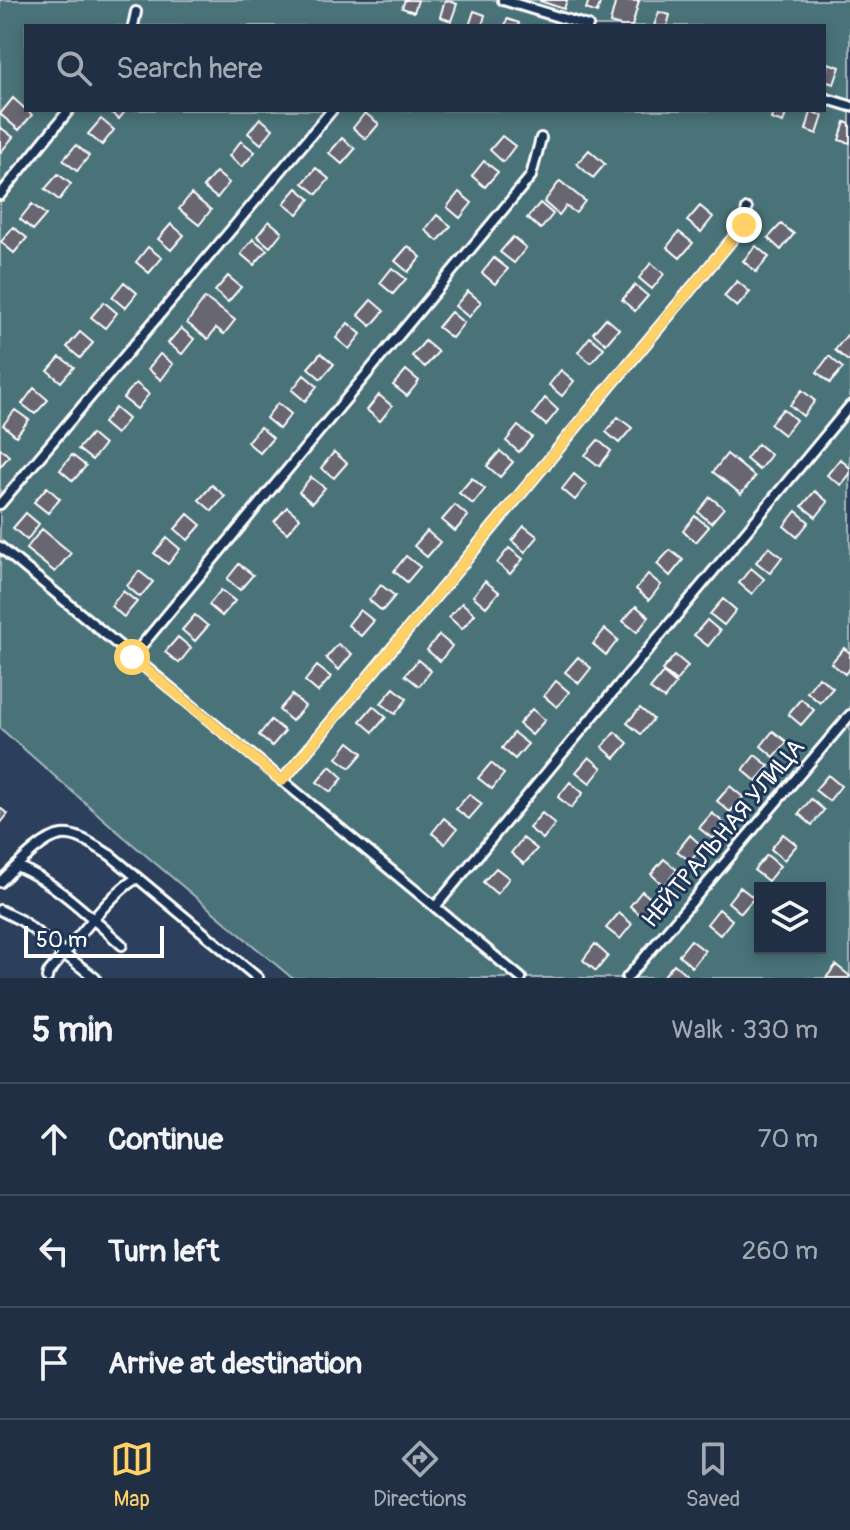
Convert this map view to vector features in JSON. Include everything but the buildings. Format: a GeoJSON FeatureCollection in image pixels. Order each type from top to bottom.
{"type":"FeatureCollection","features":[{"type":"Feature","properties":{"kind":"lane"},"geometry":{"type":"LineString","coordinates":[[503,0],[581,24]]}},
{"type":"Feature","properties":{"kind":"lane"},"geometry":{"type":"LineString","coordinates":[[133,24],[136,12]]}},
{"type":"Feature","properties":{"kind":"lane"},"geometry":{"type":"LineString","coordinates":[[826,99],[850,106]]}},
{"type":"Feature","properties":{"kind":"lane"},"geometry":{"type":"LineString","coordinates":[[0,195],[67,112]]}},
{"type":"Feature","properties":{"kind":"lane"},"geometry":{"type":"LineString","coordinates":[[0,504],[330,112]]}},
{"type":"Feature","properties":{"kind":"lane"},"geometry":{"type":"LineString","coordinates":[[132,657],[531,176],[541,138]]}},
{"type":"Feature","properties":{"kind":"lane"},"geometry":{"type":"LineString","coordinates":[[282,781],[744,225],[747,209]]}},
{"type":"Feature","properties":{"kind":"lane"},"geometry":{"type":"LineString","coordinates":[[435,907],[850,406]]}},
{"type":"Feature","properties":{"kind":"lane"},"geometry":{"type":"LineString","coordinates":[[0,547],[521,978]]}},
{"type":"Feature","properties":{"kind":"lane","name":"НЕЙТРАЛЬНАЯ УЛИЦА"},"geometry":{"type":"LineString","coordinates":[[627,978],[850,715]]}},
{"type":"Feature","properties":{"kind":"lane"},"geometry":{"type":"LineString","coordinates":[[0,882],[38,846],[61,835],[84,839],[110,855],[258,978]]}},
{"type":"Feature","properties":{"kind":"lane"},"geometry":{"type":"LineString","coordinates":[[17,866],[38,875],[56,888],[122,945]]}},
{"type":"Feature","properties":{"kind":"lane"},"geometry":{"type":"LineString","coordinates":[[47,978],[94,920],[129,882],[138,878]]}},
{"type":"Feature","properties":{"kind":"lane"},"geometry":{"type":"LineString","coordinates":[[0,910],[22,921],[95,978]]}},
{"type":"Feature","properties":{"kind":"green space"},"geometry":{"type":"Polygon","coordinates":[[[0,0],[850,0],[850,978],[292,978],[0,728],[0,0]]]}},
{"type":"Feature","properties":{"kind":"route"},"geometry":{"type":"LineString","coordinates":[[132,657],[282,781],[744,225]]}}]}
